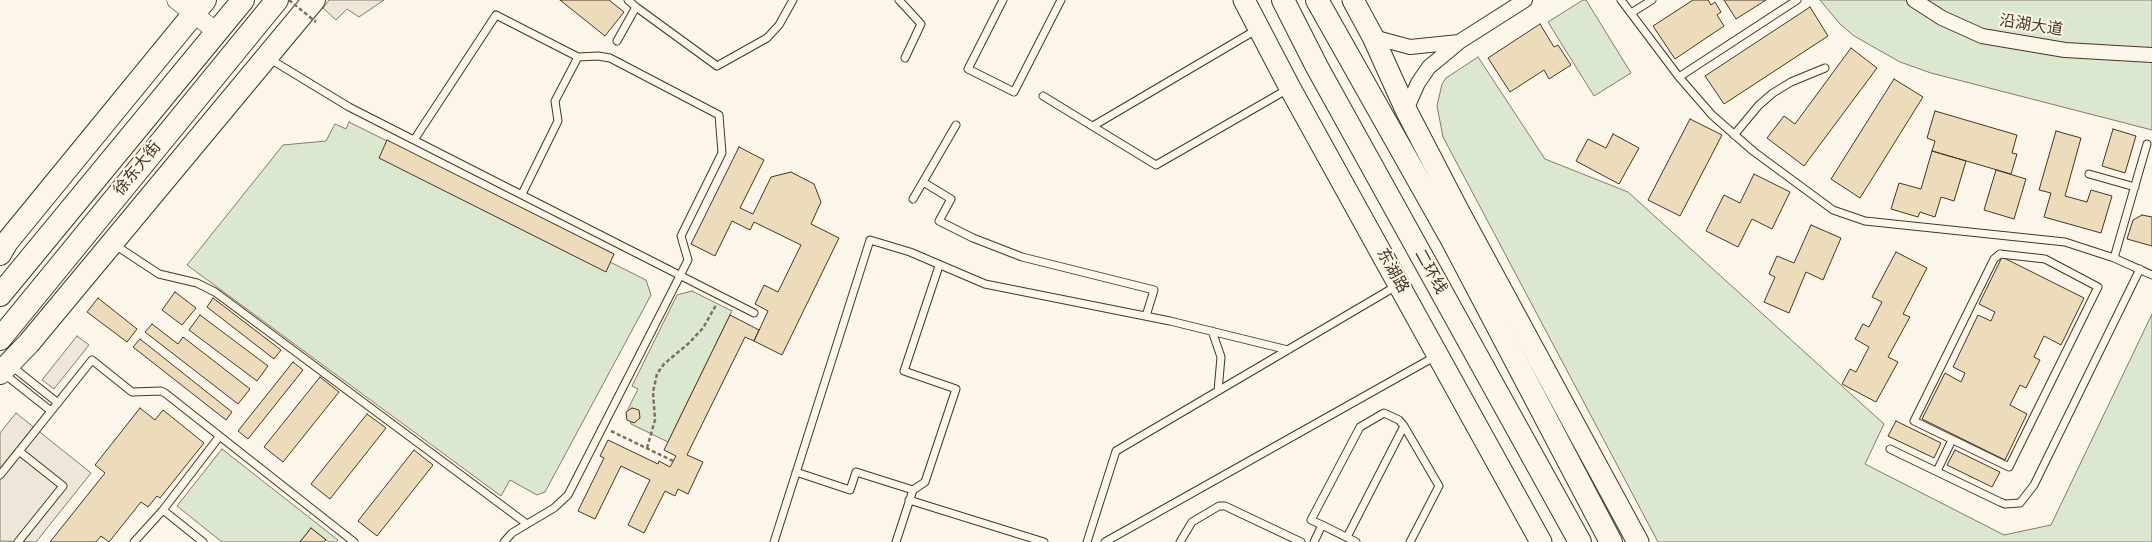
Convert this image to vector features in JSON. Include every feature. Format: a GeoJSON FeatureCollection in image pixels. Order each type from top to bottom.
{"type":"FeatureCollection","features":[{"type":"Feature","properties":{"kind":"highway","name":"徐东大街"},"geometry":{"type":"LineString","coordinates":[[0,295],[243,0]]}},
{"type":"Feature","properties":{"kind":"highway","name":"徐东大街"},"geometry":{"type":"LineString","coordinates":[[0,339],[277,0]]}},
{"type":"Feature","properties":{"kind":"highway","name":"二环线"},"geometry":{"type":"LineString","coordinates":[[1283,0],[1317,67],[1580,542]]}},
{"type":"Feature","properties":{"kind":"highway"},"geometry":{"type":"LineString","coordinates":[[1317,0],[1450,236],[1611,542]]}},
{"type":"Feature","properties":{"kind":"highway"},"geometry":{"type":"LineString","coordinates":[[0,254],[7,242],[199,7]]}},
{"type":"Feature","properties":{"kind":"highway"},"geometry":{"type":"LineString","coordinates":[[4,371],[267,58],[315,11]]}},
{"type":"Feature","properties":{"kind":"highway"},"geometry":{"type":"LineString","coordinates":[[4,371],[26,306]]}},
{"type":"Feature","properties":{"kind":"main road","name":"东湖路"},"geometry":{"type":"LineString","coordinates":[[1244,0],[1290,88],[1541,542]]}},
{"type":"Feature","properties":{"kind":"main road"},"geometry":{"type":"LineString","coordinates":[[1353,0],[1373,37],[1406,110],[1638,542]]}},
{"type":"Feature","properties":{"kind":"street"},"geometry":{"type":"LineString","coordinates":[[176,0],[199,7],[217,32]]}},
{"type":"Feature","properties":{"kind":"street"},"geometry":{"type":"LineString","coordinates":[[1406,110],[1418,83],[1429,67],[1459,42],[1525,0]]}},
{"type":"Feature","properties":{"kind":"street","name":"沿湖大道"},"geometry":{"type":"LineString","coordinates":[[1914,0],[1942,18],[1982,36],[2065,50],[2152,55]]}},
{"type":"Feature","properties":{"kind":"street"},"geometry":{"type":"LineString","coordinates":[[1373,37],[1410,47],[1459,42]]}},
{"type":"Feature","properties":{"kind":"lane"},"geometry":{"type":"LineString","coordinates":[[628,0],[717,66],[767,38],[779,25],[793,0]]}},
{"type":"Feature","properties":{"kind":"lane"},"geometry":{"type":"LineString","coordinates":[[899,0],[921,24],[905,58]]}},
{"type":"Feature","properties":{"kind":"lane"},"geometry":{"type":"LineString","coordinates":[[1003,0],[968,69],[1014,92],[1061,0]]}},
{"type":"Feature","properties":{"kind":"lane"},"geometry":{"type":"LineString","coordinates":[[1621,0],[1679,77],[1712,115],[1734,135],[1821,202],[1843,216],[1865,222],[2065,242],[2114,258],[2152,275]]}},
{"type":"Feature","properties":{"kind":"lane"},"geometry":{"type":"LineString","coordinates":[[1631,13],[1652,0]]}},
{"type":"Feature","properties":{"kind":"lane"},"geometry":{"type":"LineString","coordinates":[[1679,77],[1798,0]]}},
{"type":"Feature","properties":{"kind":"lane"},"geometry":{"type":"LineString","coordinates":[[617,41],[636,7]]}},
{"type":"Feature","properties":{"kind":"lane"},"geometry":{"type":"LineString","coordinates":[[414,140],[496,15],[578,57],[590,55],[610,58],[719,115],[722,153],[681,236],[688,260],[565,500],[508,535],[504,542]]}},
{"type":"Feature","properties":{"kind":"lane"},"geometry":{"type":"LineString","coordinates":[[1093,126],[1258,28]]}},
{"type":"Feature","properties":{"kind":"lane"},"geometry":{"type":"LineString","coordinates":[[522,194],[558,121],[555,102],[578,57]]}},
{"type":"Feature","properties":{"kind":"lane"},"geometry":{"type":"LineString","coordinates":[[267,58],[333,98],[754,312]]}},
{"type":"Feature","properties":{"kind":"lane"},"geometry":{"type":"LineString","coordinates":[[1734,135],[1759,105],[1773,93],[1799,78],[1825,68]]}},
{"type":"Feature","properties":{"kind":"lane"},"geometry":{"type":"LineString","coordinates":[[1043,96],[1156,165],[1290,88]]}},
{"type":"Feature","properties":{"kind":"lane"},"geometry":{"type":"LineString","coordinates":[[914,199],[956,125]]}},
{"type":"Feature","properties":{"kind":"lane"},"geometry":{"type":"LineString","coordinates":[[2114,258],[2147,144]]}},
{"type":"Feature","properties":{"kind":"lane"},"geometry":{"type":"LineString","coordinates":[[2089,174],[2135,188]]}},
{"type":"Feature","properties":{"kind":"lane"},"geometry":{"type":"LineString","coordinates":[[923,182],[951,198],[939,221],[974,238],[1022,257],[1154,290],[1146,316]]}},
{"type":"Feature","properties":{"kind":"lane"},"geometry":{"type":"LineString","coordinates":[[774,542],[870,240],[910,252],[985,284],[1146,316],[1288,350]]}},
{"type":"Feature","properties":{"kind":"lane"},"geometry":{"type":"LineString","coordinates":[[112,244],[159,274],[197,283],[215,292],[527,524]]}},
{"type":"Feature","properties":{"kind":"lane"},"geometry":{"type":"LineString","coordinates":[[2005,254],[2045,259],[2098,285],[2011,466],[2006,466],[1952,440],[1914,421],[1996,257],[2005,254]]}},
{"type":"Feature","properties":{"kind":"lane"},"geometry":{"type":"LineString","coordinates":[[896,542],[913,490],[925,482],[956,389],[904,371],[939,266]]}},
{"type":"Feature","properties":{"kind":"lane"},"geometry":{"type":"LineString","coordinates":[[1890,449],[2005,504],[2020,503],[2027,496],[2140,269]]}},
{"type":"Feature","properties":{"kind":"lane"},"geometry":{"type":"LineString","coordinates":[[1087,542],[1116,451],[1399,284]]}},
{"type":"Feature","properties":{"kind":"lane"},"geometry":{"type":"LineString","coordinates":[[1212,331],[1221,357],[1218,391]]}},
{"type":"Feature","properties":{"kind":"lane"},"geometry":{"type":"LineString","coordinates":[[1105,542],[1438,355]]}},
{"type":"Feature","properties":{"kind":"lane"},"geometry":{"type":"LineString","coordinates":[[0,475],[92,360],[132,392],[161,391],[165,393],[354,542]]}},
{"type":"Feature","properties":{"kind":"lane"},"geometry":{"type":"LineString","coordinates":[[4,371],[58,403]]}},
{"type":"Feature","properties":{"kind":"lane"},"geometry":{"type":"LineString","coordinates":[[4,371],[52,411]]}},
{"type":"Feature","properties":{"kind":"lane"},"geometry":{"type":"LineString","coordinates":[[1356,542],[1311,520],[1360,427],[1384,413],[1399,420],[1404,426],[1439,486],[1410,542]]}},
{"type":"Feature","properties":{"kind":"lane"},"geometry":{"type":"LineString","coordinates":[[1347,538],[1404,426]]}},
{"type":"Feature","properties":{"kind":"lane"},"geometry":{"type":"LineString","coordinates":[[134,542],[163,510],[219,437]]}},
{"type":"Feature","properties":{"kind":"lane"},"geometry":{"type":"LineString","coordinates":[[1937,471],[1952,440]]}},
{"type":"Feature","properties":{"kind":"lane"},"geometry":{"type":"LineString","coordinates":[[18,542],[63,486],[20,451]]}},
{"type":"Feature","properties":{"kind":"lane"},"geometry":{"type":"LineString","coordinates":[[796,472],[850,490],[856,472],[913,490]]}},
{"type":"Feature","properties":{"kind":"lane"},"geometry":{"type":"LineString","coordinates":[[909,500],[1044,542]]}},
{"type":"Feature","properties":{"kind":"lane"},"geometry":{"type":"LineString","coordinates":[[1180,542],[1192,522],[1219,506],[1225,506],[1301,542]]}},
{"type":"Feature","properties":{"kind":"lane"},"geometry":{"type":"LineString","coordinates":[[163,510],[202,542]]}},
{"type":"Feature","properties":{"kind":"lane"},"geometry":{"type":"LineString","coordinates":[[1314,542],[1322,525]]}},
{"type":"Feature","properties":{"kind":"path"},"geometry":{"type":"LineString","coordinates":[[289,0],[315,11]]}},
{"type":"Feature","properties":{"kind":"path"},"geometry":{"type":"LineString","coordinates":[[647,448],[654,420],[652,392],[657,374],[664,364],[689,344],[703,328],[721,296]]}},
{"type":"Feature","properties":{"kind":"path"},"geometry":{"type":"LineString","coordinates":[[603,427],[673,461]]}},
{"type":"Feature","properties":{"kind":"green space"},"geometry":{"type":"Polygon","coordinates":[[[1583,0],[1586,0],[1631,73],[1594,96],[1548,22],[1583,0]]]}},
{"type":"Feature","properties":{"kind":"green space"},"geometry":{"type":"Polygon","coordinates":[[[1820,0],[2152,0],[2152,130],[1931,73],[1900,62],[1854,36],[1840,24],[1820,0]]]}},
{"type":"Feature","properties":{"kind":"green space"},"geometry":{"type":"Polygon","coordinates":[[[1478,57],[1545,159],[1628,192],[1884,424],[1865,464],[2004,535],[2051,525],[2152,314],[2152,542],[1658,542],[1443,137],[1437,106],[1442,84],[1446,78],[1478,57]]]}},
{"type":"Feature","properties":{"kind":"green space"},"geometry":{"type":"Polygon","coordinates":[[[349,122],[614,254],[610,262],[646,280],[651,295],[545,492],[537,495],[510,480],[501,496],[187,265],[283,145],[326,141],[335,124],[346,129],[349,122]]]}},
{"type":"Feature","properties":{"kind":"green space"},"geometry":{"type":"Polygon","coordinates":[[[692,291],[732,311],[668,442],[631,424],[628,409],[638,389],[632,386],[677,295],[692,291]]]}},
{"type":"Feature","properties":{"kind":"green space"},"geometry":{"type":"Polygon","coordinates":[[[222,449],[338,540],[336,542],[329,542],[311,528],[300,542],[222,542],[177,506],[222,449]]]}},
{"type":"Feature","properties":{"kind":"shaded area"},"geometry":{"type":"Polygon","coordinates":[[[329,0],[384,0],[359,17],[347,9],[336,20],[323,8],[329,0]]]}},
{"type":"Feature","properties":{"kind":"shaded area"},"geometry":{"type":"Polygon","coordinates":[[[77,336],[89,345],[54,389],[42,380],[77,336]]]}},
{"type":"Feature","properties":{"kind":"shaded area"},"geometry":{"type":"Polygon","coordinates":[[[16,413],[91,473],[36,542],[0,541],[0,433],[16,413]]]}},
{"type":"Feature","properties":{"kind":"building"},"geometry":{"type":"Polygon","coordinates":[[[560,0],[609,0],[624,12],[605,36],[560,0]]]}},
{"type":"Feature","properties":{"kind":"building"},"geometry":{"type":"Polygon","coordinates":[[[1693,0],[1708,0],[1711,5],[1715,2],[1721,12],[1717,15],[1724,26],[1675,59],[1653,26],[1693,0]]]}},
{"type":"Feature","properties":{"kind":"building"},"geometry":{"type":"Polygon","coordinates":[[[1724,0],[1766,0],[1736,19],[1724,0]]]}},
{"type":"Feature","properties":{"kind":"building"},"geometry":{"type":"Polygon","coordinates":[[[1810,7],[1828,36],[1724,104],[1705,76],[1810,7]]]}},
{"type":"Feature","properties":{"kind":"building"},"geometry":{"type":"Polygon","coordinates":[[[1540,24],[1554,47],[1558,45],[1571,65],[1549,79],[1544,70],[1510,92],[1488,58],[1540,24]]]}},
{"type":"Feature","properties":{"kind":"building"},"geometry":{"type":"Polygon","coordinates":[[[1851,48],[1877,68],[1804,166],[1767,138],[1784,116],[1795,124],[1851,48]]]}},
{"type":"Feature","properties":{"kind":"building"},"geometry":{"type":"Polygon","coordinates":[[[1894,79],[1923,97],[1860,198],[1831,179],[1894,79]]]}},
{"type":"Feature","properties":{"kind":"building"},"geometry":{"type":"Polygon","coordinates":[[[1935,111],[2017,135],[2012,153],[2017,154],[2011,174],[1932,151],[1935,141],[1927,138],[1935,111]]]}},
{"type":"Feature","properties":{"kind":"building"},"geometry":{"type":"Polygon","coordinates":[[[1690,119],[1722,135],[1680,216],[1648,200],[1690,119]]]}},
{"type":"Feature","properties":{"kind":"building"},"geometry":{"type":"Polygon","coordinates":[[[2113,129],[2136,136],[2125,173],[2102,166],[2113,129]]]}},
{"type":"Feature","properties":{"kind":"building"},"geometry":{"type":"Polygon","coordinates":[[[2056,131],[2081,138],[2065,196],[2087,202],[2091,190],[2112,196],[2101,233],[2044,217],[2051,193],[2039,190],[2056,131]]]}},
{"type":"Feature","properties":{"kind":"building"},"geometry":{"type":"Polygon","coordinates":[[[1613,134],[1639,148],[1619,184],[1576,161],[1588,139],[1606,148],[1613,134]]]}},
{"type":"Feature","properties":{"kind":"building"},"geometry":{"type":"Polygon","coordinates":[[[387,140],[614,254],[606,272],[379,158],[387,140]]]}},
{"type":"Feature","properties":{"kind":"building"},"geometry":{"type":"Polygon","coordinates":[[[739,147],[764,160],[740,208],[753,214],[771,177],[791,172],[814,184],[821,202],[811,224],[839,238],[782,355],[754,341],[768,311],[755,304],[764,285],[778,292],[801,245],[754,222],[750,230],[732,221],[715,256],[691,244],[739,147]]]}},
{"type":"Feature","properties":{"kind":"building"},"geometry":{"type":"Polygon","coordinates":[[[1932,151],[1966,161],[1954,201],[1941,197],[1935,217],[1920,212],[1918,217],[1891,209],[1899,183],[1921,189],[1932,151]]]}},
{"type":"Feature","properties":{"kind":"building"},"geometry":{"type":"Polygon","coordinates":[[[1996,170],[2026,179],[2014,219],[1984,210],[1996,170]]]}},
{"type":"Feature","properties":{"kind":"building"},"geometry":{"type":"Polygon","coordinates":[[[1754,174],[1790,192],[1772,229],[1752,219],[1738,247],[1706,231],[1724,195],[1740,203],[1754,174]]]}},
{"type":"Feature","properties":{"kind":"building"},"geometry":{"type":"Polygon","coordinates":[[[2142,215],[2152,217],[2152,246],[2127,239],[2133,220],[2142,215]]]}},
{"type":"Feature","properties":{"kind":"building"},"geometry":{"type":"Polygon","coordinates":[[[1811,225],[1841,238],[1823,280],[1806,272],[1789,313],[1764,302],[1775,277],[1769,274],[1777,256],[1794,263],[1811,225]]]}},
{"type":"Feature","properties":{"kind":"building"},"geometry":{"type":"Polygon","coordinates":[[[1896,252],[1927,268],[1903,314],[1910,317],[1888,357],[1898,362],[1876,402],[1842,384],[1850,369],[1856,372],[1869,347],[1855,339],[1863,324],[1869,327],[1882,302],[1872,297],[1896,252]]]}},
{"type":"Feature","properties":{"kind":"building"},"geometry":{"type":"Polygon","coordinates":[[[2002,257],[2084,298],[2061,345],[2044,336],[2034,357],[2040,360],[2026,388],[2020,385],[2010,405],[2027,414],[2005,460],[1922,419],[1945,373],[1961,382],[1965,373],[1953,367],[1978,315],[1991,321],[1995,312],[1979,304],[2002,257]]]}},
{"type":"Feature","properties":{"kind":"building"},"geometry":{"type":"Polygon","coordinates":[[[175,292],[196,308],[182,325],[162,310],[175,292]]]}},
{"type":"Feature","properties":{"kind":"building"},"geometry":{"type":"Polygon","coordinates":[[[98,298],[137,329],[127,342],[87,312],[98,298]]]}},
{"type":"Feature","properties":{"kind":"building"},"geometry":{"type":"Polygon","coordinates":[[[213,298],[281,350],[274,359],[207,307],[213,298]]]}},
{"type":"Feature","properties":{"kind":"building"},"geometry":{"type":"Polygon","coordinates":[[[200,315],[268,366],[257,381],[189,330],[200,315]]]}},
{"type":"Feature","properties":{"kind":"building"},"geometry":{"type":"Polygon","coordinates":[[[730,315],[759,330],[754,341],[745,337],[687,455],[703,462],[688,494],[678,489],[675,496],[665,491],[644,533],[628,525],[650,480],[621,466],[595,519],[578,511],[604,458],[600,456],[608,440],[658,464],[659,461],[670,467],[676,456],[664,450],[730,315]]]}},
{"type":"Feature","properties":{"kind":"building"},"geometry":{"type":"Polygon","coordinates":[[[152,324],[178,344],[183,337],[250,389],[238,404],[145,332],[152,324]]]}},
{"type":"Feature","properties":{"kind":"building"},"geometry":{"type":"Polygon","coordinates":[[[140,339],[232,412],[226,420],[133,347],[140,339]]]}},
{"type":"Feature","properties":{"kind":"building"},"geometry":{"type":"Polygon","coordinates":[[[293,362],[303,370],[248,439],[238,431],[293,362]]]}},
{"type":"Feature","properties":{"kind":"building"},"geometry":{"type":"Polygon","coordinates":[[[320,377],[339,392],[283,462],[264,447],[320,377]]]}},
{"type":"Feature","properties":{"kind":"building"},"geometry":{"type":"Polygon","coordinates":[[[140,408],[155,420],[163,410],[204,443],[160,498],[157,496],[148,507],[141,502],[109,542],[101,536],[96,542],[50,542],[105,473],[95,465],[140,408]]]}},
{"type":"Feature","properties":{"kind":"building"},"geometry":{"type":"Polygon","coordinates":[[[632,408],[639,410],[640,418],[634,423],[627,420],[626,412],[632,408]]]}},
{"type":"Feature","properties":{"kind":"building"},"geometry":{"type":"Polygon","coordinates":[[[367,414],[386,428],[330,499],[311,484],[367,414]]]}},
{"type":"Feature","properties":{"kind":"building"},"geometry":{"type":"Polygon","coordinates":[[[1896,421],[1941,443],[1934,458],[1888,436],[1896,421]]]}},
{"type":"Feature","properties":{"kind":"building"},"geometry":{"type":"Polygon","coordinates":[[[414,450],[433,465],[377,536],[358,521],[414,450]]]}},
{"type":"Feature","properties":{"kind":"building"},"geometry":{"type":"Polygon","coordinates":[[[1955,450],[2000,472],[1992,487],[1947,465],[1955,450]]]}},
{"type":"Feature","properties":{"kind":"building"},"geometry":{"type":"Polygon","coordinates":[[[311,528],[326,540],[324,542],[300,542],[311,528]]]}}]}
